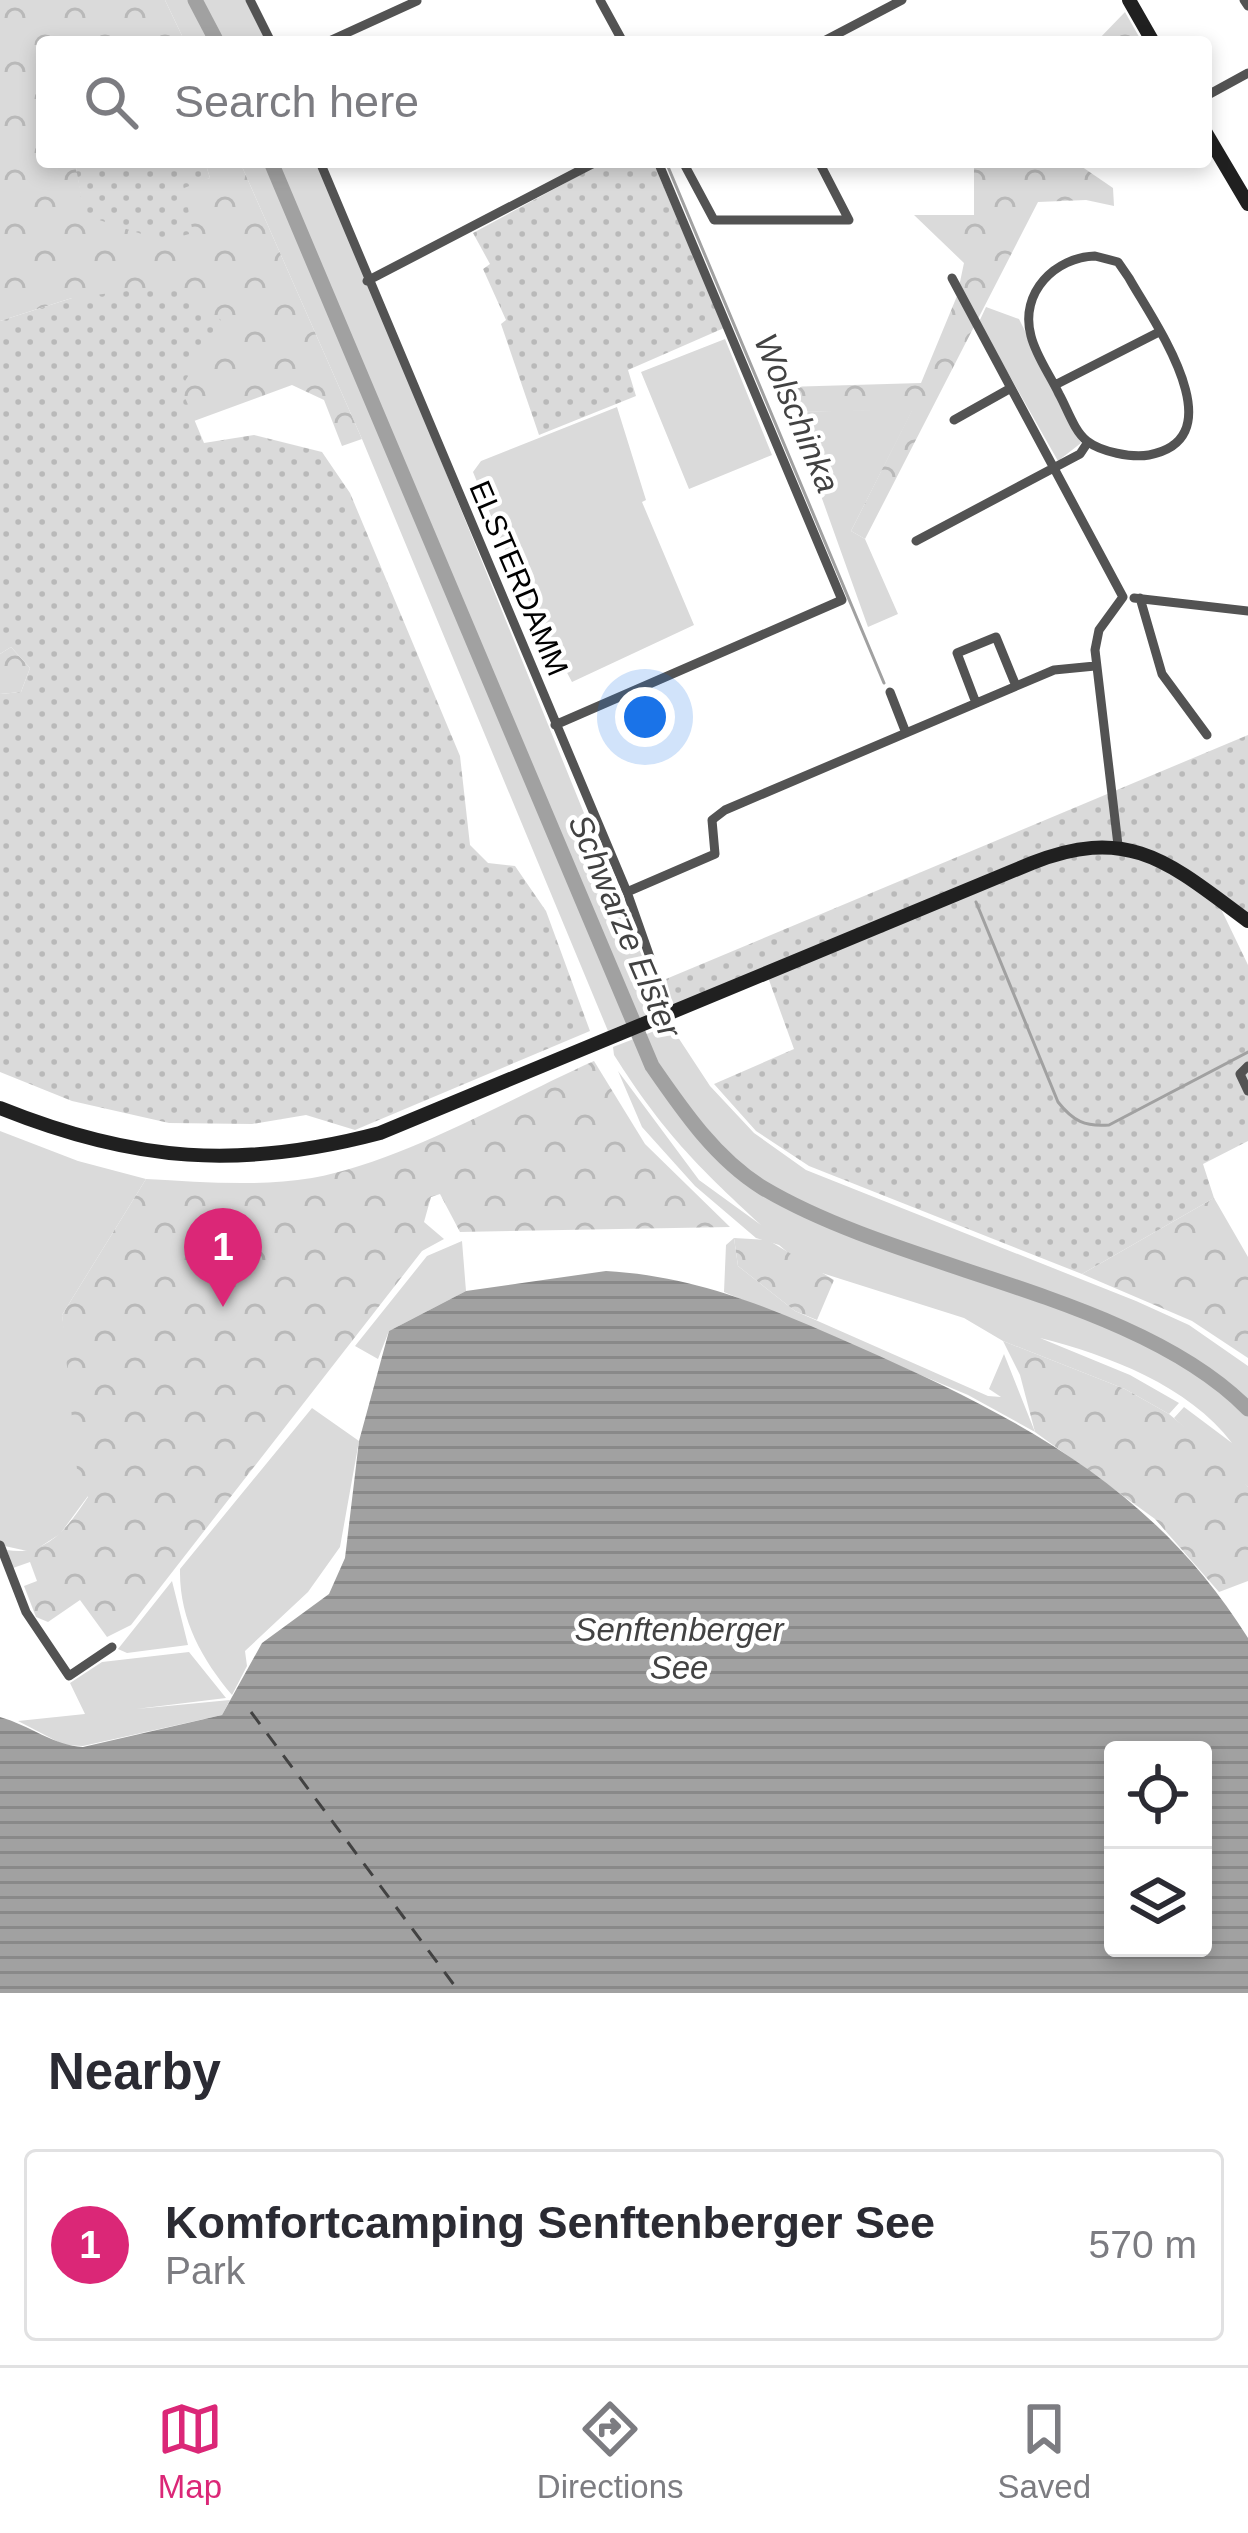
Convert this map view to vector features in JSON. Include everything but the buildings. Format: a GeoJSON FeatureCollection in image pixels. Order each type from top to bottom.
{"type":"FeatureCollection","features":[{"type":"Feature","properties":{"kind":"street"},"geometry":{"type":"LineString","coordinates":[[250,0],[268,36]]}},
{"type":"Feature","properties":{"kind":"street"},"geometry":{"type":"LineString","coordinates":[[600,0],[620,36]]}},
{"type":"Feature","properties":{"kind":"street"},"geometry":{"type":"LineString","coordinates":[[833,36],[902,0]]}},
{"type":"Feature","properties":{"kind":"street"},"geometry":{"type":"LineString","coordinates":[[1129,0],[1150,36]]}},
{"type":"Feature","properties":{"kind":"street"},"geometry":{"type":"LineString","coordinates":[[340,36],[417,1]]}},
{"type":"Feature","properties":{"kind":"street"},"geometry":{"type":"LineString","coordinates":[[1212,94],[1248,73]]}},
{"type":"Feature","properties":{"kind":"street"},"geometry":{"type":"LineString","coordinates":[[1212,143],[1248,204]]}},
{"type":"Feature","properties":{"kind":"street","name":"ELSTERDAMM"},"geometry":{"type":"LineString","coordinates":[[322,168],[626,892],[664,1017]]}},
{"type":"Feature","properties":{"kind":"street"},"geometry":{"type":"LineString","coordinates":[[367,281],[584,168]]}},
{"type":"Feature","properties":{"kind":"street"},"geometry":{"type":"LineString","coordinates":[[555,725],[842,600],[661,168]]}},
{"type":"Feature","properties":{"kind":"street"},"geometry":{"type":"LineString","coordinates":[[686,168],[714,220],[849,220],[822,168]]}},
{"type":"Feature","properties":{"kind":"street"},"geometry":{"type":"LineString","coordinates":[[1096,256],[1118,262],[1189,389],[1187,424],[1178,439],[1150,454],[1088,442],[1055,385],[1030,334],[1030,316],[1049,272],[1064,260],[1096,256]]}},
{"type":"Feature","properties":{"kind":"street"},"geometry":{"type":"LineString","coordinates":[[952,278],[1123,597]]}},
{"type":"Feature","properties":{"kind":"street"},"geometry":{"type":"LineString","coordinates":[[1055,385],[1159,332]]}},
{"type":"Feature","properties":{"kind":"street"},"geometry":{"type":"LineString","coordinates":[[954,420],[1011,388]]}},
{"type":"Feature","properties":{"kind":"street"},"geometry":{"type":"LineString","coordinates":[[916,541],[1054,469],[1080,454],[1088,442]]}},
{"type":"Feature","properties":{"kind":"street"},"geometry":{"type":"LineString","coordinates":[[1123,597],[1248,611]]}},
{"type":"Feature","properties":{"kind":"street"},"geometry":{"type":"LineString","coordinates":[[1118,845],[1095,666],[1099,630],[1123,597]]}},
{"type":"Feature","properties":{"kind":"street"},"geometry":{"type":"LineString","coordinates":[[1140,598],[1162,674],[1208,735]]}},
{"type":"Feature","properties":{"kind":"street"},"geometry":{"type":"LineString","coordinates":[[976,703],[957,653],[996,637],[1016,686]]}},
{"type":"Feature","properties":{"kind":"street"},"geometry":{"type":"LineString","coordinates":[[626,892],[715,854],[712,820],[724,809],[1054,670],[1095,666]]}},
{"type":"Feature","properties":{"kind":"street"},"geometry":{"type":"LineString","coordinates":[[890,692],[906,734]]}},
{"type":"Feature","properties":{"kind":"street"},"geometry":{"type":"LineString","coordinates":[[0,1108],[142,1154],[282,1154],[380,1133],[1063,851],[1118,845],[1166,862],[1248,920]]}},
{"type":"Feature","properties":{"kind":"street"},"geometry":{"type":"LineString","coordinates":[[1248,1066],[1240,1074],[1248,1091]]}},
{"type":"Feature","properties":{"kind":"street"},"geometry":{"type":"LineString","coordinates":[[0,1545],[26,1612],[69,1676],[112,1647]]}},
{"type":"Feature","properties":{"kind":"green space"},"geometry":{"type":"Polygon","coordinates":[[[0,0],[165,0],[182,36],[36,36],[36,168],[76,168],[85,215],[210,178],[207,168],[243,168],[362,439],[342,446],[324,400],[292,385],[194,421],[180,389],[72,298],[0,321],[0,0]]]}},
{"type":"Feature","properties":{"kind":"green space"},"geometry":{"type":"Polygon","coordinates":[[[165,0],[250,0],[268,36],[182,36],[165,0]]]}},
{"type":"Feature","properties":{"kind":"green space"},"geometry":{"type":"Polygon","coordinates":[[[1125,12],[1139,36],[1102,36],[1125,12]]]}},
{"type":"Feature","properties":{"kind":"green space"},"geometry":{"type":"Polygon","coordinates":[[[76,168],[207,168],[210,178],[184,188],[193,233],[163,241],[84,215],[76,168]]]}},
{"type":"Feature","properties":{"kind":"green space"},"geometry":{"type":"Polygon","coordinates":[[[243,168],[322,168],[663,1008],[608,1031],[362,439],[243,168]]]}},
{"type":"Feature","properties":{"kind":"green space"},"geometry":{"type":"Polygon","coordinates":[[[593,168],[656,168],[724,328],[628,370],[636,396],[539,435],[501,324],[506,320],[483,269],[490,264],[473,233],[593,168]]]}},
{"type":"Feature","properties":{"kind":"green space"},"geometry":{"type":"Polygon","coordinates":[[[974,168],[1084,168],[1113,188],[1114,206],[1086,200],[1038,202],[865,539],[851,531],[912,410],[791,412],[785,387],[921,383],[957,296],[964,263],[914,215],[974,215],[974,168]]]}},
{"type":"Feature","properties":{"kind":"green space"},"geometry":{"type":"Polygon","coordinates":[[[173,285],[221,320],[181,388],[204,443],[254,435],[322,452],[350,493],[460,756],[470,845],[488,863],[515,866],[546,911],[590,1031],[355,1130],[306,1115],[252,1124],[169,1123],[72,1101],[0,1072],[0,694],[21,692],[30,668],[11,647],[0,654],[0,321],[72,298],[173,285]]]}},
{"type":"Feature","properties":{"kind":"green space"},"geometry":{"type":"Polygon","coordinates":[[[986,307],[1019,319],[1081,443],[1058,461],[979,322],[986,307]]]}},
{"type":"Feature","properties":{"kind":"green space"},"geometry":{"type":"Polygon","coordinates":[[[725,339],[772,455],[689,489],[641,372],[725,339]]]}},
{"type":"Feature","properties":{"kind":"green space"},"geometry":{"type":"Polygon","coordinates":[[[617,407],[646,500],[642,502],[694,625],[572,682],[517,579],[473,472],[481,461],[617,407]]]}},
{"type":"Feature","properties":{"kind":"green space"},"geometry":{"type":"Polygon","coordinates":[[[913,409],[851,531],[865,539],[898,614],[868,627],[791,412],[913,409]]]}},
{"type":"Feature","properties":{"kind":"green space"},"geometry":{"type":"Polygon","coordinates":[[[11,647],[30,668],[21,692],[0,694],[0,654],[11,647]]]}},
{"type":"Feature","properties":{"kind":"green space"},"geometry":{"type":"Polygon","coordinates":[[[1248,735],[1248,913],[1228,899],[1222,911],[1248,965],[1248,1141],[1203,1164],[1214,1198],[1082,1274],[809,1166],[756,1131],[714,1084],[794,1049],[765,969],[674,1008],[666,979],[1248,735]]]}},
{"type":"Feature","properties":{"kind":"green space"},"geometry":{"type":"Polygon","coordinates":[[[670,1025],[710,1086],[754,1133],[806,1170],[1136,1301],[1189,1325],[1248,1366],[1248,1487],[1174,1418],[1184,1407],[1232,1443],[1214,1423],[1145,1376],[1040,1338],[1130,1375],[1179,1403],[1169,1414],[1125,1389],[1003,1341],[964,1318],[806,1268],[779,1245],[756,1238],[695,1186],[642,1127],[618,1071],[699,1180],[761,1225],[682,1146],[614,1055],[613,1047],[670,1025]]]}},
{"type":"Feature","properties":{"kind":"green space"},"geometry":{"type":"Polygon","coordinates":[[[594,1061],[645,1144],[730,1227],[460,1232],[440,1194],[431,1197],[424,1222],[444,1239],[422,1251],[131,1625],[107,1637],[80,1600],[48,1622],[36,1617],[24,1586],[37,1581],[30,1562],[13,1568],[7,1550],[45,1544],[64,1529],[88,1497],[78,1480],[62,1315],[146,1179],[271,1182],[346,1170],[455,1128],[594,1061]]]}},
{"type":"Feature","properties":{"kind":"green space"},"geometry":{"type":"Polygon","coordinates":[[[0,1131],[78,1161],[146,1179],[62,1315],[88,1496],[60,1534],[32,1552],[0,1545],[0,1131]]]}},
{"type":"Feature","properties":{"kind":"green space"},"geometry":{"type":"Polygon","coordinates":[[[1214,1198],[1248,1257],[1248,1358],[1192,1321],[1082,1274],[1214,1198]]]}},
{"type":"Feature","properties":{"kind":"green space"},"geometry":{"type":"Polygon","coordinates":[[[734,1238],[738,1266],[795,1311],[988,1396],[1001,1397],[989,1389],[1004,1354],[1035,1432],[968,1395],[724,1292],[726,1245],[734,1238]]]}},
{"type":"Feature","properties":{"kind":"green space"},"geometry":{"type":"Polygon","coordinates":[[[734,1238],[768,1240],[834,1280],[817,1320],[795,1311],[738,1266],[734,1238]]]}},
{"type":"Feature","properties":{"kind":"green space"},"geometry":{"type":"Polygon","coordinates":[[[462,1241],[466,1291],[389,1331],[378,1359],[355,1346],[427,1256],[462,1241]]]}},
{"type":"Feature","properties":{"kind":"green space"},"geometry":{"type":"Polygon","coordinates":[[[1003,1341],[1125,1389],[1169,1414],[1229,1464],[1248,1487],[1248,1581],[1219,1592],[1155,1519],[1035,1432],[1020,1375],[1003,1341]]]}},
{"type":"Feature","properties":{"kind":"green space"},"geometry":{"type":"Polygon","coordinates":[[[312,1408],[359,1441],[340,1547],[308,1592],[245,1651],[247,1666],[232,1695],[194,1637],[183,1605],[180,1569],[312,1408]]]}},
{"type":"Feature","properties":{"kind":"green space"},"geometry":{"type":"Polygon","coordinates":[[[172,1581],[188,1645],[127,1653],[118,1649],[172,1581]]]}},
{"type":"Feature","properties":{"kind":"green space"},"geometry":{"type":"Polygon","coordinates":[[[189,1652],[226,1698],[136,1709],[230,1700],[222,1715],[83,1746],[64,1745],[18,1721],[85,1714],[70,1683],[102,1662],[189,1652]]]}},
{"type":"Feature","properties":{"kind":"water","name":"Senftenberger See"},"geometry":{"type":"Polygon","coordinates":[[[606,1271],[705,1287],[828,1333],[973,1401],[1077,1462],[1125,1498],[1169,1538],[1248,1638],[1248,1993],[0,1993],[0,1717],[83,1747],[222,1715],[262,1643],[329,1594],[345,1558],[359,1441],[389,1331],[466,1291],[606,1271]]]}},
{"type":"Feature","properties":{"kind":"waterway","name":"Schwarze Elster"},"geometry":{"type":"LineString","coordinates":[[195,0],[214,36]]}},
{"type":"Feature","properties":{"kind":"waterway","name":"Schwarze Elster"},"geometry":{"type":"LineString","coordinates":[[274,168],[652,1066],[688,1117],[715,1149],[763,1188],[882,1242],[1082,1311],[1145,1338],[1201,1370],[1248,1409]]}},
{"type":"Feature","properties":{"kind":"waterway","name":"Wolschinka"},"geometry":{"type":"LineString","coordinates":[[669,168],[884,683]]}},
{"type":"Feature","properties":{"kind":"waterway"},"geometry":{"type":"LineString","coordinates":[[976,902],[1058,1102],[1080,1121],[1109,1125],[1248,1052]]}},
{"type":"Feature","properties":{"kind":"ferry route"},"geometry":{"type":"LineString","coordinates":[[251,1712],[460,1993]]}},
{"type":"Feature","properties":{"kind":"place","name":"Komfortcamping Senftenberger See"},"geometry":{"type":"Point","coordinates":[223,1307]}}]}
